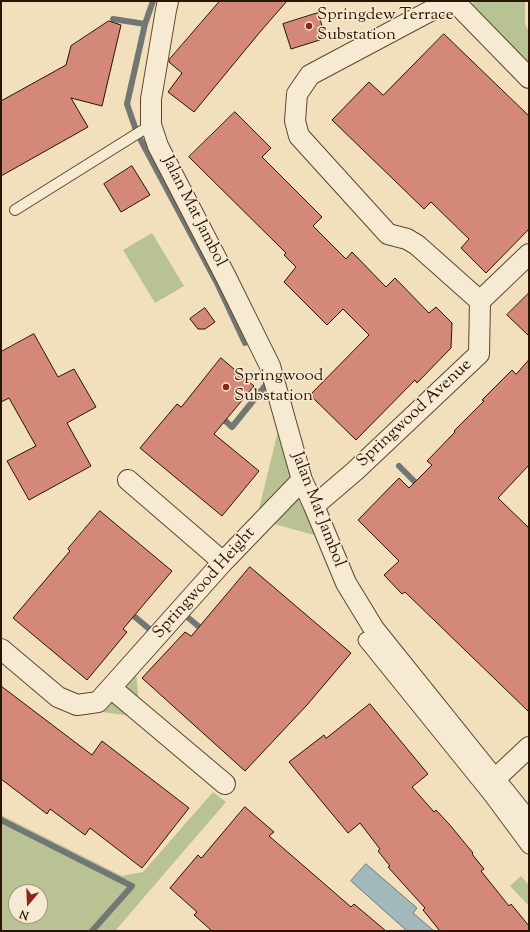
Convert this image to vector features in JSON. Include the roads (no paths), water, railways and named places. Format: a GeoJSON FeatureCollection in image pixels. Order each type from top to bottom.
{"type":"FeatureCollection","features":[{"type":"Feature","properties":{"kind":"street","name":"Jalan Mat Jambol"},"geometry":{"type":"LineString","coordinates":[[168,1],[151,99],[151,124],[158,146],[270,366],[302,480],[346,583],[374,629],[529,822]]}},
{"type":"Feature","properties":{"kind":"street"},"geometry":{"type":"LineString","coordinates":[[449,1],[310,75],[297,94],[295,121],[299,136],[388,234],[407,239],[417,245],[480,301],[529,254]]}},
{"type":"Feature","properties":{"kind":"street"},"geometry":{"type":"LineString","coordinates":[[454,1],[529,78]]}},
{"type":"Feature","properties":{"kind":"street","name":"Springwood Avenue"},"geometry":{"type":"LineString","coordinates":[[314,506],[355,471],[479,354],[480,301]]}},
{"type":"Feature","properties":{"kind":"street"},"geometry":{"type":"LineString","coordinates":[[128,480],[223,562]]}},
{"type":"Feature","properties":{"kind":"street","name":"Springwood Height"},"geometry":{"type":"LineString","coordinates":[[1,649],[58,697],[77,705],[98,702],[223,562],[302,480]]}},
{"type":"Feature","properties":{"kind":"street"},"geometry":{"type":"LineString","coordinates":[[366,640],[492,796],[529,846]]}},
{"type":"Feature","properties":{"kind":"street"},"geometry":{"type":"LineString","coordinates":[[111,688],[225,784]]}},
{"type":"Feature","properties":{"kind":"street"},"geometry":{"type":"LineString","coordinates":[[495,779],[529,747]]}},
{"type":"Feature","properties":{"kind":"lane"},"geometry":{"type":"LineString","coordinates":[[15,210],[151,124]]}},
{"type":"Feature","properties":{"kind":"water"},"geometry":{"type":"Polygon","coordinates":[[[366,864],[417,908],[413,913],[434,931],[407,931],[351,881],[366,864]]]}},
{"type":"Feature","properties":{"kind":"waterway"},"geometry":{"type":"LineString","coordinates":[[153,1],[145,24],[127,104],[137,133],[217,283],[245,343]]}},
{"type":"Feature","properties":{"kind":"waterway"},"geometry":{"type":"LineString","coordinates":[[113,19],[145,24]]}},
{"type":"Feature","properties":{"kind":"waterway"},"geometry":{"type":"LineString","coordinates":[[220,416],[232,427],[265,386]]}},
{"type":"Feature","properties":{"kind":"waterway"},"geometry":{"type":"LineString","coordinates":[[399,466],[421,488]]}},
{"type":"Feature","properties":{"kind":"waterway"},"geometry":{"type":"LineString","coordinates":[[128,611],[154,633]]}},
{"type":"Feature","properties":{"kind":"waterway"},"geometry":{"type":"LineString","coordinates":[[185,615],[204,631]]}},
{"type":"Feature","properties":{"kind":"waterway"},"geometry":{"type":"LineString","coordinates":[[1,820],[132,886],[92,931]]}},
{"type":"Feature","properties":{"kind":"place","name":"Springdew Terrace Substation"},"geometry":{"type":"Point","coordinates":[309,26]}},
{"type":"Feature","properties":{"kind":"place","name":"Springwood Substation"},"geometry":{"type":"Point","coordinates":[226,387]}}]}
